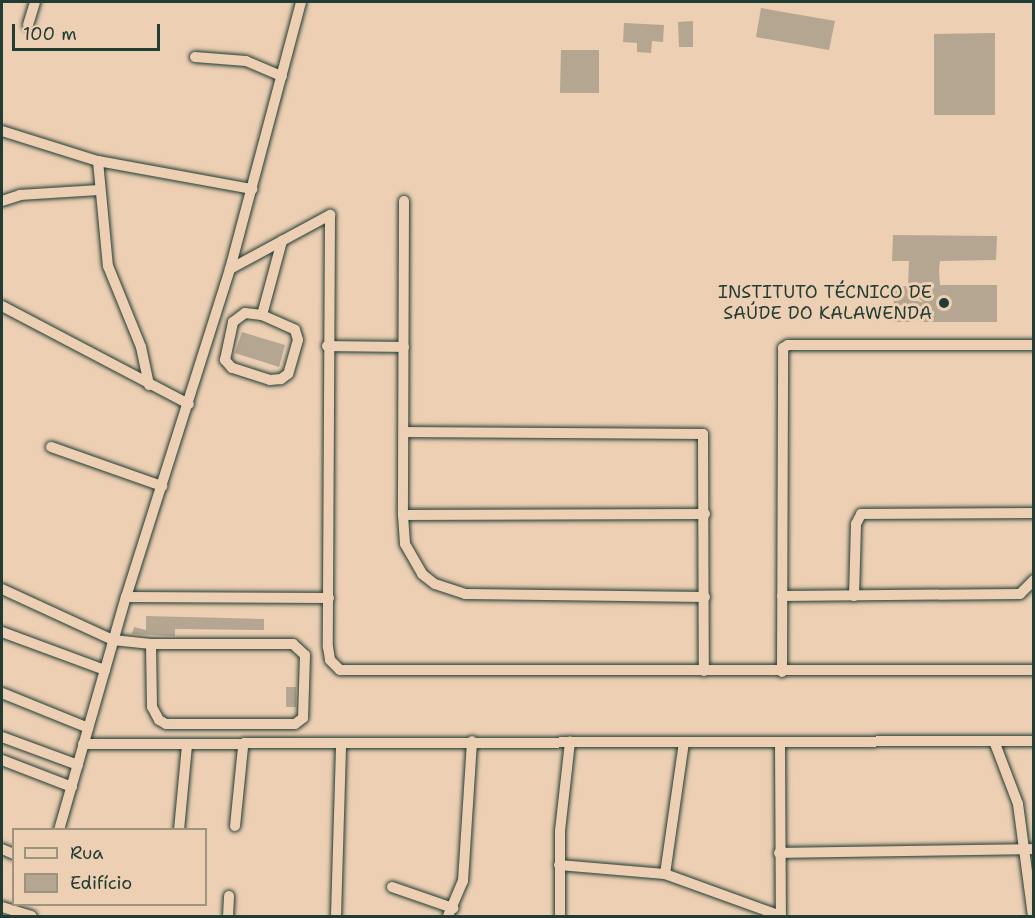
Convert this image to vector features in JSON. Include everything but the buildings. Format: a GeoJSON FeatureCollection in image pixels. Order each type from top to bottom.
{"type":"FeatureCollection","features":[{"type":"Feature","properties":{"kind":"street"},"geometry":{"type":"LineString","coordinates":[[28,26],[35,2]]}},
{"type":"Feature","properties":{"kind":"street"},"geometry":{"type":"LineString","coordinates":[[60,828],[126,597],[230,269],[301,2]]}},
{"type":"Feature","properties":{"kind":"street"},"geometry":{"type":"LineString","coordinates":[[195,57],[246,61],[282,76]]}},
{"type":"Feature","properties":{"kind":"street"},"geometry":{"type":"LineString","coordinates":[[2,131],[98,161],[252,189]]}},
{"type":"Feature","properties":{"kind":"street"},"geometry":{"type":"LineString","coordinates":[[98,161],[98,190],[108,266],[141,347],[149,385]]}},
{"type":"Feature","properties":{"kind":"street"},"geometry":{"type":"LineString","coordinates":[[2,201],[20,195],[98,190]]}},
{"type":"Feature","properties":{"kind":"street"},"geometry":{"type":"LineString","coordinates":[[404,201],[403,515],[405,544],[412,560],[435,584],[450,590],[705,597]]}},
{"type":"Feature","properties":{"kind":"street"},"geometry":{"type":"LineString","coordinates":[[230,269],[330,215],[327,346],[330,660],[340,670],[782,672],[1034,670]]}},
{"type":"Feature","properties":{"kind":"street"},"geometry":{"type":"LineString","coordinates":[[262,315],[282,241]]}},
{"type":"Feature","properties":{"kind":"street"},"geometry":{"type":"LineString","coordinates":[[2,306],[189,404]]}},
{"type":"Feature","properties":{"kind":"street"},"geometry":{"type":"LineString","coordinates":[[245,313],[262,315],[295,330],[298,340],[288,374],[281,378],[270,380],[232,368],[225,360],[233,322],[245,313]]}},
{"type":"Feature","properties":{"kind":"street"},"geometry":{"type":"LineString","coordinates":[[782,672],[783,348],[788,345],[1034,345]]}},
{"type":"Feature","properties":{"kind":"street"},"geometry":{"type":"LineString","coordinates":[[327,346],[404,347]]}},
{"type":"Feature","properties":{"kind":"street"},"geometry":{"type":"LineString","coordinates":[[404,432],[698,432],[706,441],[704,671]]}},
{"type":"Feature","properties":{"kind":"street"},"geometry":{"type":"LineString","coordinates":[[51,447],[162,486]]}},
{"type":"Feature","properties":{"kind":"street"},"geometry":{"type":"LineString","coordinates":[[854,597],[856,525],[861,514],[1034,513]]}},
{"type":"Feature","properties":{"kind":"street"},"geometry":{"type":"LineString","coordinates":[[403,515],[705,514]]}},
{"type":"Feature","properties":{"kind":"street"},"geometry":{"type":"LineString","coordinates":[[782,596],[1020,594],[1034,580]]}},
{"type":"Feature","properties":{"kind":"street"},"geometry":{"type":"LineString","coordinates":[[2,589],[113,640],[151,644],[293,644],[305,655],[303,718],[295,724],[159,720],[153,707],[151,644]]}},
{"type":"Feature","properties":{"kind":"street"},"geometry":{"type":"LineString","coordinates":[[126,597],[329,598]]}},
{"type":"Feature","properties":{"kind":"street"},"geometry":{"type":"LineString","coordinates":[[2,632],[105,670]]}},
{"type":"Feature","properties":{"kind":"street"},"geometry":{"type":"LineString","coordinates":[[2,693],[88,728]]}},
{"type":"Feature","properties":{"kind":"street"},"geometry":{"type":"LineString","coordinates":[[2,737],[78,765]]}},
{"type":"Feature","properties":{"kind":"street"},"geometry":{"type":"LineString","coordinates":[[83,744],[243,747],[472,741],[1034,741]]}},
{"type":"Feature","properties":{"kind":"street"},"geometry":{"type":"LineString","coordinates":[[392,887],[451,912],[463,881],[472,741]]}},
{"type":"Feature","properties":{"kind":"street"},"geometry":{"type":"LineString","coordinates":[[994,741],[1018,804],[1028,849],[1033,916]]}},
{"type":"Feature","properties":{"kind":"street"},"geometry":{"type":"LineString","coordinates":[[560,916],[559,865],[570,742]]}},
{"type":"Feature","properties":{"kind":"street"},"geometry":{"type":"LineString","coordinates":[[665,874],[684,742]]}},
{"type":"Feature","properties":{"kind":"street"},"geometry":{"type":"LineString","coordinates":[[559,865],[665,874],[781,916],[780,742]]}},
{"type":"Feature","properties":{"kind":"street"},"geometry":{"type":"LineString","coordinates":[[336,916],[341,745]]}},
{"type":"Feature","properties":{"kind":"street"},"geometry":{"type":"LineString","coordinates":[[179,828],[187,746]]}},
{"type":"Feature","properties":{"kind":"street"},"geometry":{"type":"LineString","coordinates":[[235,826],[243,747]]}},
{"type":"Feature","properties":{"kind":"street"},"geometry":{"type":"LineString","coordinates":[[2,760],[72,787]]}},
{"type":"Feature","properties":{"kind":"street"},"geometry":{"type":"LineString","coordinates":[[779,853],[1028,849]]}},
{"type":"Feature","properties":{"kind":"street"},"geometry":{"type":"LineString","coordinates":[[228,916],[229,896]]}},
{"type":"Feature","properties":{"kind":"street"},"geometry":{"type":"LineString","coordinates":[[2,908],[33,912]]}},
{"type":"Feature","properties":{"kind":"place","name":"INSTITUTO TÉCNICO DE SAÚDE DO KALAWENDA"},"geometry":{"type":"Point","coordinates":[944,303]}}]}
